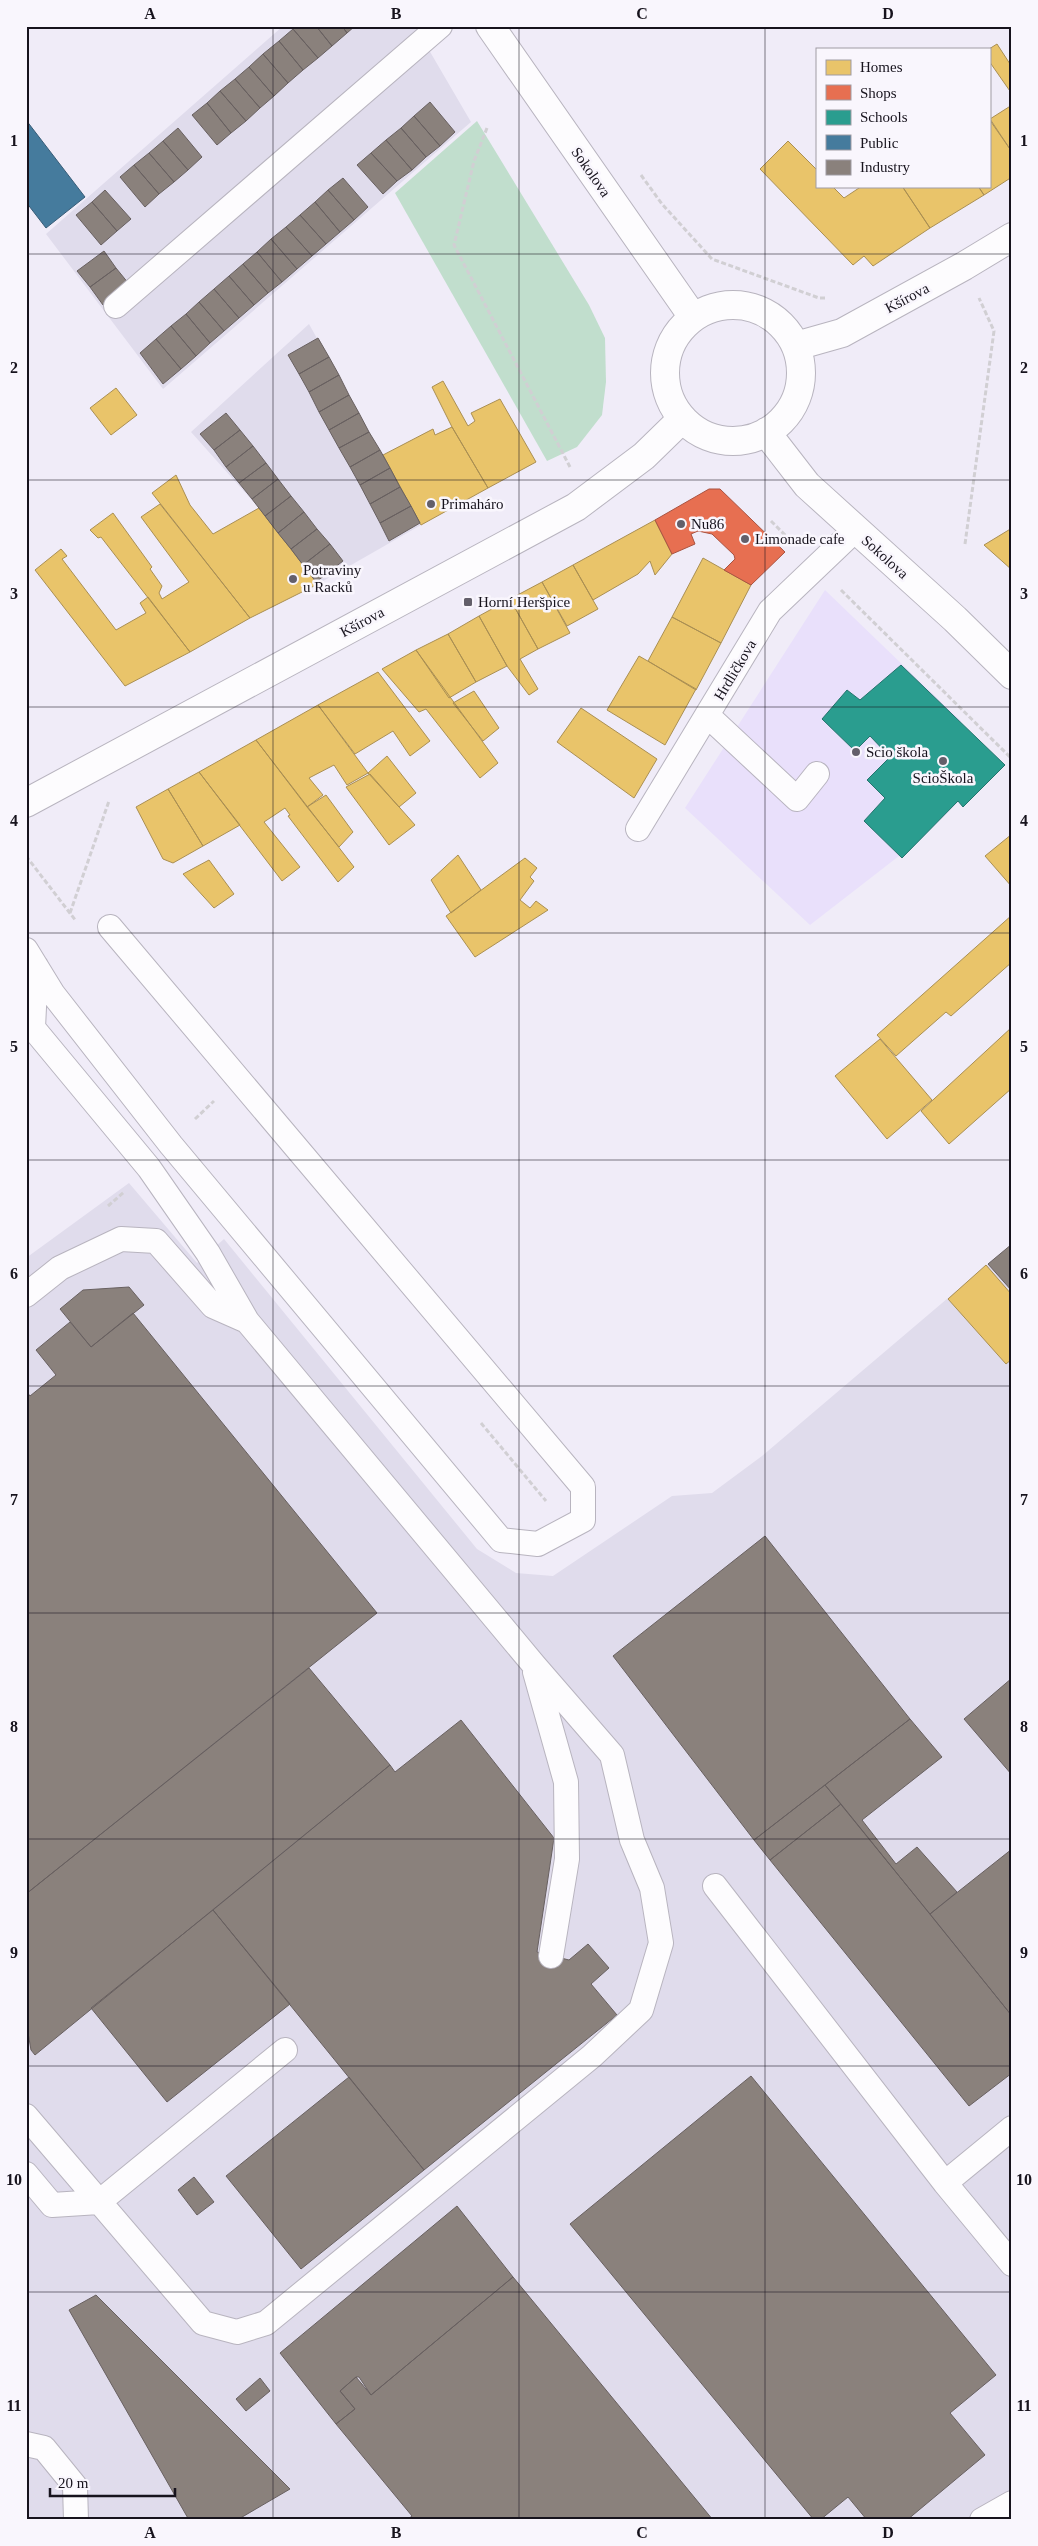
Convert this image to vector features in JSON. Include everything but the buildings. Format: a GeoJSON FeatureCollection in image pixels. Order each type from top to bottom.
{"type":"FeatureCollection","features":[{"type":"Feature","properties":{"kind":"street","name":"Sokolova"},"geometry":{"type":"LineString","coordinates":[[490,26],[693,317]]}},
{"type":"Feature","properties":{"kind":"street","name":"Kšírova"},"geometry":{"type":"LineString","coordinates":[[796,346],[842,333],[964,266],[1012,237]]}},
{"type":"Feature","properties":{"kind":"street"},"geometry":{"type":"LineString","coordinates":[[720,305],[743,305],[765,312],[783,326],[796,346],[800,364],[800,384],[794,402],[784,418],[766,432],[752,438],[734,441],[714,438],[697,431],[682,418],[671,401],[665,382],[665,362],[671,343],[682,326],[693,317],[720,305]]}},
{"type":"Feature","properties":{"kind":"street","name":"Kšírova"},"geometry":{"type":"LineString","coordinates":[[26,803],[576,507],[644,456],[682,418]]}},
{"type":"Feature","properties":{"kind":"street","name":"Sokolova"},"geometry":{"type":"LineString","coordinates":[[766,432],[807,486],[955,619],[1012,675]]}},
{"type":"Feature","properties":{"kind":"lane"},"geometry":{"type":"LineString","coordinates":[[116,306],[440,26]]}},
{"type":"Feature","properties":{"kind":"lane","name":"Hrdličkova"},"geometry":{"type":"LineString","coordinates":[[638,829],[770,611],[855,530]]}},
{"type":"Feature","properties":{"kind":"lane"},"geometry":{"type":"LineString","coordinates":[[708,715],[797,799],[817,774]]}},
{"type":"Feature","properties":{"kind":"lane"},"geometry":{"type":"LineString","coordinates":[[31,958],[53,994],[171,1144],[501,1540],[538,1544],[583,1520],[583,1487],[110,927]]}},
{"type":"Feature","properties":{"kind":"lane"},"geometry":{"type":"LineString","coordinates":[[26,2116],[203,2323],[237,2332],[266,2324],[592,2056],[641,2010],[661,1943],[652,1888],[632,1840],[612,1755],[534,1665],[247,1321],[208,1253],[149,1168],[32,1028],[31,958]]}},
{"type":"Feature","properties":{"kind":"lane"},"geometry":{"type":"LineString","coordinates":[[26,1295],[60,1268],[121,1239],[156,1241],[213,1306],[247,1321]]}},
{"type":"Feature","properties":{"kind":"lane"},"geometry":{"type":"LineString","coordinates":[[534,1665],[566,1782],[567,1859],[551,1956]]}},
{"type":"Feature","properties":{"kind":"lane"},"geometry":{"type":"LineString","coordinates":[[715,1886],[945,2183],[1012,2264]]}},
{"type":"Feature","properties":{"kind":"lane"},"geometry":{"type":"LineString","coordinates":[[26,2174],[52,2204],[99,2202],[285,2050]]}},
{"type":"Feature","properties":{"kind":"lane"},"geometry":{"type":"LineString","coordinates":[[945,2183],[1012,2128]]}},
{"type":"Feature","properties":{"kind":"lane"},"geometry":{"type":"LineString","coordinates":[[26,2444],[44,2448],[75,2486],[76,2520]]}},
{"type":"Feature","properties":{"kind":"lane"},"geometry":{"type":"LineString","coordinates":[[982,2520],[1012,2503]]}},
{"type":"Feature","properties":{"kind":"path"},"geometry":{"type":"LineString","coordinates":[[487,128],[474,161],[454,245],[571,468]]}},
{"type":"Feature","properties":{"kind":"path"},"geometry":{"type":"LineString","coordinates":[[639,172],[662,204],[712,259],[819,298],[834,297]]}},
{"type":"Feature","properties":{"kind":"path"},"geometry":{"type":"LineString","coordinates":[[964,266],[994,331],[965,544]]}},
{"type":"Feature","properties":{"kind":"path"},"geometry":{"type":"LineString","coordinates":[[771,521],[1012,759]]}},
{"type":"Feature","properties":{"kind":"path"},"geometry":{"type":"LineString","coordinates":[[70,914],[109,800]]}},
{"type":"Feature","properties":{"kind":"path"},"geometry":{"type":"LineString","coordinates":[[106,1208],[127,1190]]}},
{"type":"Feature","properties":{"kind":"shaded area"},"geometry":{"type":"Polygon","coordinates":[[[283,26],[415,26],[471,122],[163,389],[46,234],[283,26]]]}},
{"type":"Feature","properties":{"kind":"shaded area"},"geometry":{"type":"Polygon","coordinates":[[[309,324],[421,525],[318,584],[259,508],[191,432],[309,324]]]}},
{"type":"Feature","properties":{"kind":"shaded area","name":"Scio škola"},"geometry":{"type":"Polygon","coordinates":[[[825,590],[961,721],[963,807],[958,802],[902,858],[899,856],[810,925],[685,808],[825,590]]]}},
{"type":"Feature","properties":{"kind":"shaded area"},"geometry":{"type":"Polygon","coordinates":[[[129,1183],[197,1263],[224,1239],[477,1549],[516,1573],[553,1576],[672,1496],[712,1493],[762,1456],[988,1264],[1012,1291],[1012,2520],[26,2520],[26,1258],[129,1183]]]}},
{"type":"Feature","properties":{"kind":"green space"},"geometry":{"type":"Polygon","coordinates":[[[477,121],[589,305],[605,338],[606,382],[602,415],[577,447],[547,461],[395,193],[477,121]]]}},
{"type":"Feature","properties":{"kind":"place","name":"Primaháro"},"geometry":{"type":"Point","coordinates":[431,504]}},
{"type":"Feature","properties":{"kind":"place","name":"Nu86"},"geometry":{"type":"Point","coordinates":[681,524]}},
{"type":"Feature","properties":{"kind":"place","name":"Limonade cafe"},"geometry":{"type":"Point","coordinates":[745,539]}},
{"type":"Feature","properties":{"kind":"place","name":"Potraviny u Racků"},"geometry":{"type":"Point","coordinates":[293,579]}},
{"type":"Feature","properties":{"kind":"place","name":"Horní Heršpice"},"geometry":{"type":"Point","coordinates":[468,602]}},
{"type":"Feature","properties":{"kind":"place","name":"Scio škola"},"geometry":{"type":"Point","coordinates":[856,752]}},
{"type":"Feature","properties":{"kind":"place","name":"ScioŠkola"},"geometry":{"type":"Point","coordinates":[943,761]}}]}
